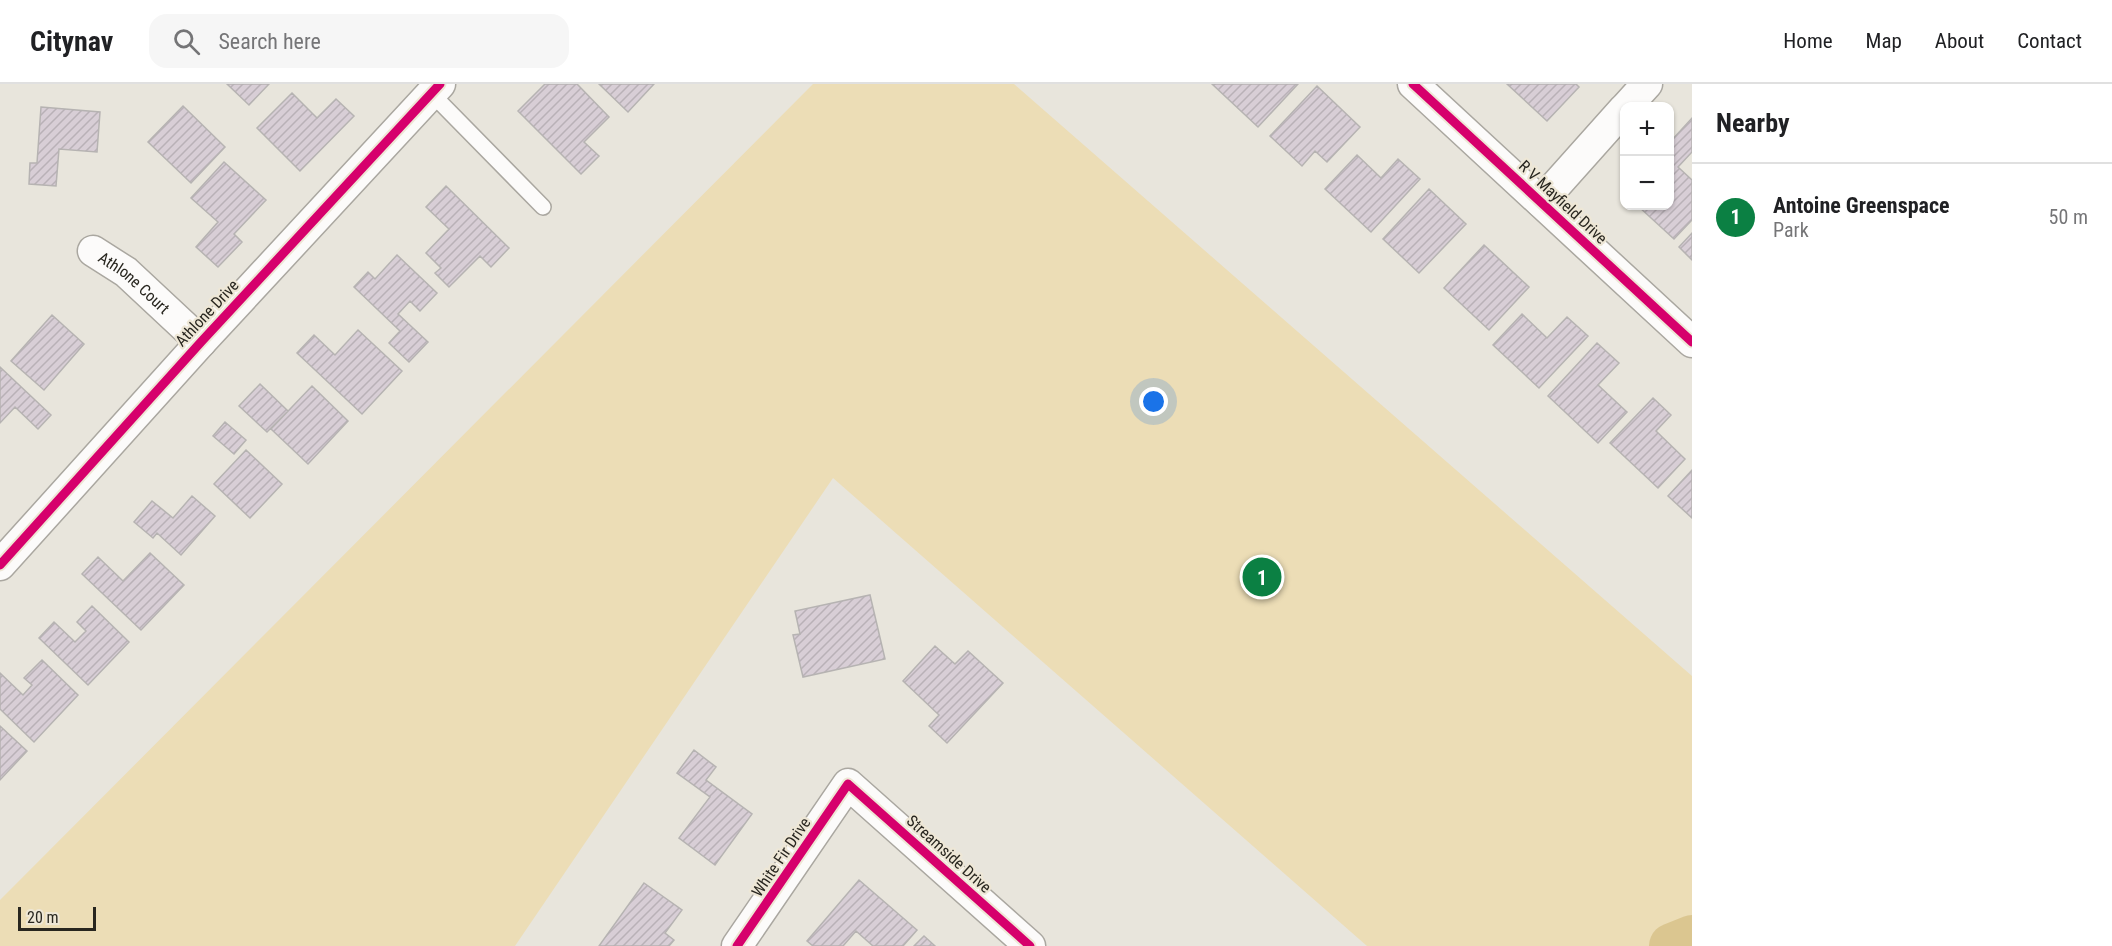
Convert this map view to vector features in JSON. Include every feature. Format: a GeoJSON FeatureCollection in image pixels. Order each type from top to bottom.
{"type":"FeatureCollection","features":[{"type":"Feature","properties":{"kind":"street","name":"R V Mayfield Drive"},"geometry":{"type":"LineString","coordinates":[[1413,84],[1692,342]]}},
{"type":"Feature","properties":{"kind":"street"},"geometry":{"type":"LineString","coordinates":[[1631,102],[1647,84]]}},
{"type":"Feature","properties":{"kind":"street","name":"Athlone Drive"},"geometry":{"type":"LineString","coordinates":[[0,565],[431,87]]}},
{"type":"Feature","properties":{"kind":"street"},"geometry":{"type":"LineString","coordinates":[[1541,202],[1620,115]]}},
{"type":"Feature","properties":{"kind":"street","name":"Athlone Court"},"geometry":{"type":"LineString","coordinates":[[93,251],[126,272],[201,342]]}},
{"type":"Feature","properties":{"kind":"street","name":"White Fir Drive"},"geometry":{"type":"LineString","coordinates":[[737,946],[849,784]]}},
{"type":"Feature","properties":{"kind":"street","name":"Streamside Drive"},"geometry":{"type":"LineString","coordinates":[[849,784],[1030,946]]}},
{"type":"Feature","properties":{"kind":"lane"},"geometry":{"type":"LineString","coordinates":[[431,87],[543,207]]}},
{"type":"Feature","properties":{"kind":"shaded area"},"geometry":{"type":"Polygon","coordinates":[[[813,84],[1014,84],[1692,676],[1692,946],[1367,946],[833,478],[515,946],[0,946],[0,900],[813,84]]]}},
{"type":"Feature","properties":{"kind":"building"},"geometry":{"type":"Polygon","coordinates":[[[227,84],[269,84],[249,105],[227,84]]]}},
{"type":"Feature","properties":{"kind":"building"},"geometry":{"type":"Polygon","coordinates":[[[545,84],[577,84],[609,117],[584,142],[599,156],[581,174],[518,111],[545,84]]]}},
{"type":"Feature","properties":{"kind":"building"},"geometry":{"type":"Polygon","coordinates":[[[599,84],[654,84],[628,112],[599,84]]]}},
{"type":"Feature","properties":{"kind":"building"},"geometry":{"type":"Polygon","coordinates":[[[1212,84],[1298,84],[1258,127],[1212,84]]]}},
{"type":"Feature","properties":{"kind":"building"},"geometry":{"type":"Polygon","coordinates":[[[1507,84],[1576,84],[1579,87],[1547,121],[1507,84]]]}},
{"type":"Feature","properties":{"kind":"building"},"geometry":{"type":"Polygon","coordinates":[[[1317,86],[1360,127],[1327,162],[1315,151],[1302,166],[1270,136],[1317,86]]]}},
{"type":"Feature","properties":{"kind":"building"},"geometry":{"type":"Polygon","coordinates":[[[292,93],[317,118],[336,99],[354,116],[300,171],[257,128],[292,93]]]}},
{"type":"Feature","properties":{"kind":"building"},"geometry":{"type":"Polygon","coordinates":[[[183,106],[225,147],[191,183],[148,142],[183,106]]]}},
{"type":"Feature","properties":{"kind":"building"},"geometry":{"type":"Polygon","coordinates":[[[41,107],[100,112],[97,152],[59,149],[56,186],[29,184],[30,163],[37,163],[41,107]]]}},
{"type":"Feature","properties":{"kind":"building"},"geometry":{"type":"Polygon","coordinates":[[[1692,118],[1692,152],[1678,167],[1692,180],[1692,220],[1674,239],[1642,210],[1674,210],[1674,138],[1692,118]]]}},
{"type":"Feature","properties":{"kind":"building"},"geometry":{"type":"Polygon","coordinates":[[[1357,155],[1381,178],[1398,159],[1420,179],[1371,232],[1325,189],[1357,155]]]}},
{"type":"Feature","properties":{"kind":"building"},"geometry":{"type":"Polygon","coordinates":[[[224,162],[266,200],[234,234],[242,242],[218,267],[196,247],[218,222],[191,198],[224,162]]]}},
{"type":"Feature","properties":{"kind":"building"},"geometry":{"type":"Polygon","coordinates":[[[446,186],[509,248],[491,267],[480,256],[449,287],[435,273],[441,268],[426,253],[449,229],[426,207],[446,186]]]}},
{"type":"Feature","properties":{"kind":"building"},"geometry":{"type":"Polygon","coordinates":[[[1429,189],[1466,224],[1419,273],[1383,239],[1429,189]]]}},
{"type":"Feature","properties":{"kind":"building"},"geometry":{"type":"Polygon","coordinates":[[[1692,233],[1692,260],[1679,247],[1692,233]]]}},
{"type":"Feature","properties":{"kind":"building"},"geometry":{"type":"Polygon","coordinates":[[[1484,245],[1529,287],[1489,330],[1444,288],[1484,245]]]}},
{"type":"Feature","properties":{"kind":"building"},"geometry":{"type":"Polygon","coordinates":[[[397,255],[437,293],[420,311],[410,301],[398,314],[428,342],[409,362],[389,343],[400,331],[354,287],[368,272],[375,279],[397,255]]]}},
{"type":"Feature","properties":{"kind":"building"},"geometry":{"type":"Polygon","coordinates":[[[1522,314],[1547,338],[1567,317],[1588,336],[1539,388],[1493,345],[1522,314]]]}},
{"type":"Feature","properties":{"kind":"building"},"geometry":{"type":"Polygon","coordinates":[[[52,315],[84,344],[44,390],[11,361],[52,315]]]}},
{"type":"Feature","properties":{"kind":"building"},"geometry":{"type":"Polygon","coordinates":[[[358,330],[402,371],[362,414],[297,353],[314,335],[335,355],[358,330]]]}},
{"type":"Feature","properties":{"kind":"building"},"geometry":{"type":"Polygon","coordinates":[[[1597,343],[1619,363],[1598,385],[1627,412],[1598,443],[1548,396],[1597,343]]]}},
{"type":"Feature","properties":{"kind":"building"},"geometry":{"type":"Polygon","coordinates":[[[0,367],[51,415],[38,429],[15,407],[0,423],[0,367]]]}},
{"type":"Feature","properties":{"kind":"building"},"geometry":{"type":"Polygon","coordinates":[[[260,384],[288,411],[267,432],[239,406],[260,384]]]}},
{"type":"Feature","properties":{"kind":"building"},"geometry":{"type":"Polygon","coordinates":[[[312,386],[348,421],[308,464],[271,429],[312,386]]]}},
{"type":"Feature","properties":{"kind":"building"},"geometry":{"type":"Polygon","coordinates":[[[1653,398],[1671,415],[1656,431],[1685,459],[1658,488],[1610,443],[1653,398]]]}},
{"type":"Feature","properties":{"kind":"building"},"geometry":{"type":"Polygon","coordinates":[[[225,422],[246,440],[234,454],[213,436],[225,422]]]}},
{"type":"Feature","properties":{"kind":"building"},"geometry":{"type":"Polygon","coordinates":[[[246,450],[282,484],[250,518],[214,484],[246,450]]]}},
{"type":"Feature","properties":{"kind":"building"},"geometry":{"type":"Polygon","coordinates":[[[1692,470],[1692,518],[1668,496],[1692,470]]]}},
{"type":"Feature","properties":{"kind":"building"},"geometry":{"type":"Polygon","coordinates":[[[192,496],[215,516],[181,555],[157,533],[153,538],[134,522],[152,501],[173,518],[192,496]]]}},
{"type":"Feature","properties":{"kind":"building"},"geometry":{"type":"Polygon","coordinates":[[[150,553],[184,585],[141,630],[82,574],[98,557],[123,581],[150,553]]]}},
{"type":"Feature","properties":{"kind":"building"},"geometry":{"type":"Polygon","coordinates":[[[870,595],[885,659],[803,677],[793,635],[800,634],[795,611],[870,595]]]}},
{"type":"Feature","properties":{"kind":"building"},"geometry":{"type":"Polygon","coordinates":[[[92,606],[129,642],[88,685],[39,638],[54,622],[75,642],[86,631],[77,622],[92,606]]]}},
{"type":"Feature","properties":{"kind":"building"},"geometry":{"type":"Polygon","coordinates":[[[935,646],[955,664],[968,651],[1003,683],[947,743],[929,726],[939,715],[903,681],[935,646]]]}},
{"type":"Feature","properties":{"kind":"building"},"geometry":{"type":"Polygon","coordinates":[[[42,660],[78,695],[34,742],[0,709],[0,673],[23,695],[32,685],[24,678],[42,660]]]}},
{"type":"Feature","properties":{"kind":"building"},"geometry":{"type":"Polygon","coordinates":[[[0,726],[27,751],[0,780],[0,726]]]}},
{"type":"Feature","properties":{"kind":"building"},"geometry":{"type":"Polygon","coordinates":[[[694,750],[716,767],[706,780],[752,814],[715,865],[679,838],[710,797],[677,773],[694,750]]]}},
{"type":"Feature","properties":{"kind":"building"},"geometry":{"type":"Polygon","coordinates":[[[859,880],[917,930],[903,946],[873,946],[856,931],[843,946],[813,946],[807,941],[859,880]]]}},
{"type":"Feature","properties":{"kind":"building"},"geometry":{"type":"Polygon","coordinates":[[[644,883],[682,910],[665,933],[674,940],[669,946],[599,946],[644,883]]]}},
{"type":"Feature","properties":{"kind":"building"},"geometry":{"type":"Polygon","coordinates":[[[924,936],[935,946],[914,946],[924,936]]]}},
{"type":"Feature","properties":{"kind":"waterway"},"geometry":{"type":"LineString","coordinates":[[1672,946],[1692,938]]}},
{"type":"Feature","properties":{"kind":"cycle path"},"geometry":{"type":"LineString","coordinates":[[0,565],[201,342],[440,84]]}},
{"type":"Feature","properties":{"kind":"cycle path"},"geometry":{"type":"LineString","coordinates":[[1413,84],[1692,342]]}},
{"type":"Feature","properties":{"kind":"cycle path"},"geometry":{"type":"LineString","coordinates":[[737,946],[848,784],[1030,946]]}},
{"type":"Feature","properties":{"kind":"place","name":"Antoine Greenspace"},"geometry":{"type":"Point","coordinates":[1262,577]}}]}
